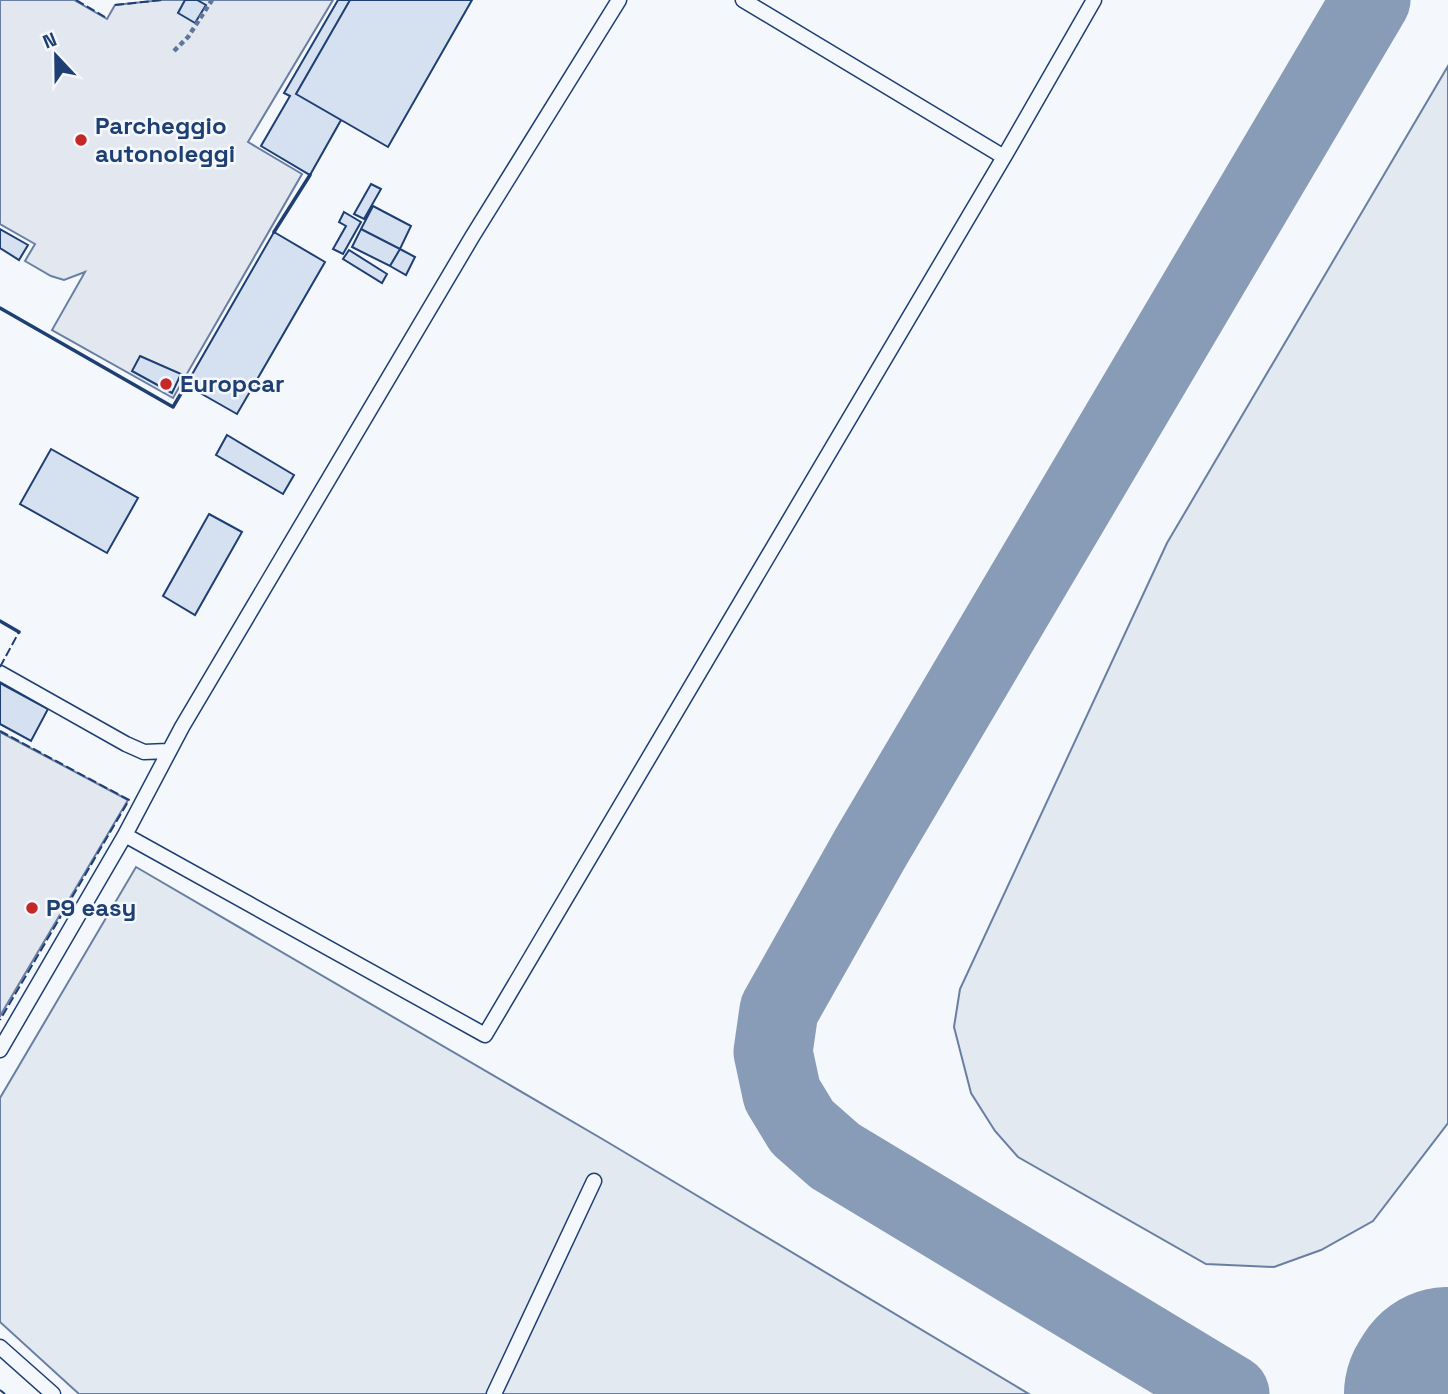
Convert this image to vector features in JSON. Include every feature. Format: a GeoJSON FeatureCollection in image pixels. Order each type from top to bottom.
{"type":"FeatureCollection","features":[{"type":"Feature","properties":{"kind":"lane"},"geometry":{"type":"LineString","coordinates":[[0,1050],[125,835],[168,751],[472,237],[619,0]]}},
{"type":"Feature","properties":{"kind":"lane"},"geometry":{"type":"LineString","coordinates":[[743,0],[1004,157]]}},
{"type":"Feature","properties":{"kind":"lane"},"geometry":{"type":"LineString","coordinates":[[125,835],[485,1035],[1094,0]]}},
{"type":"Feature","properties":{"kind":"lane"},"geometry":{"type":"LineString","coordinates":[[0,673],[126,744],[144,752],[168,751]]}},
{"type":"Feature","properties":{"kind":"lane"},"geometry":{"type":"LineString","coordinates":[[494,1394],[594,1181]]}},
{"type":"Feature","properties":{"kind":"lane"},"geometry":{"type":"LineString","coordinates":[[0,1347],[53,1394]]}},
{"type":"Feature","properties":{"kind":"path"},"geometry":{"type":"LineString","coordinates":[[174,51],[188,37],[212,0]]}},
{"type":"Feature","properties":{"kind":"shaded area"},"geometry":{"type":"Polygon","coordinates":[[[0,0],[74,0],[107,19],[115,5],[162,0],[333,0],[248,142],[302,174],[173,398],[52,330],[85,272],[64,280],[51,276],[25,261],[35,244],[0,224],[0,0]]]}},
{"type":"Feature","properties":{"kind":"shaded area"},"geometry":{"type":"Polygon","coordinates":[[[1448,66],[1448,1123],[1373,1221],[1321,1250],[1274,1267],[1206,1264],[1018,1157],[995,1131],[971,1093],[954,1027],[960,989],[1167,543],[1448,66]]]}},
{"type":"Feature","properties":{"kind":"shaded area","name":"P9 easy"},"geometry":{"type":"Polygon","coordinates":[[[0,732],[128,800],[0,1016],[0,732]]]}},
{"type":"Feature","properties":{"kind":"shaded area"},"geometry":{"type":"Polygon","coordinates":[[[136,867],[604,1140],[1029,1394],[79,1394],[0,1322],[0,1098],[136,867]]]}},
{"type":"Feature","properties":{"kind":"building"},"geometry":{"type":"Polygon","coordinates":[[[185,0],[197,0],[206,5],[195,23],[178,13],[185,0]]]}},
{"type":"Feature","properties":{"kind":"building"},"geometry":{"type":"Polygon","coordinates":[[[338,0],[350,0],[296,94],[341,120],[310,175],[261,146],[290,96],[284,93],[338,0]]]}},
{"type":"Feature","properties":{"kind":"building"},"geometry":{"type":"Polygon","coordinates":[[[350,0],[472,0],[388,147],[296,94],[350,0]]]}},
{"type":"Feature","properties":{"kind":"building"},"geometry":{"type":"Polygon","coordinates":[[[371,184],[381,189],[364,219],[354,214],[371,184]]]}},
{"type":"Feature","properties":{"kind":"building"},"geometry":{"type":"Polygon","coordinates":[[[373,206],[411,226],[400,249],[361,229],[373,206]]]}},
{"type":"Feature","properties":{"kind":"building"},"geometry":{"type":"Polygon","coordinates":[[[344,212],[361,222],[343,254],[333,249],[346,226],[339,222],[344,212]]]}},
{"type":"Feature","properties":{"kind":"building"},"geometry":{"type":"Polygon","coordinates":[[[0,229],[28,245],[19,260],[0,248],[0,229]]]}},
{"type":"Feature","properties":{"kind":"building"},"geometry":{"type":"Polygon","coordinates":[[[361,229],[400,249],[390,266],[352,247],[361,229]]]}},
{"type":"Feature","properties":{"kind":"building"},"geometry":{"type":"Polygon","coordinates":[[[274,232],[325,262],[237,414],[186,385],[274,232]]]}},
{"type":"Feature","properties":{"kind":"building"},"geometry":{"type":"Polygon","coordinates":[[[400,249],[415,257],[406,275],[390,266],[400,249]]]}},
{"type":"Feature","properties":{"kind":"building"},"geometry":{"type":"Polygon","coordinates":[[[349,250],[387,274],[382,283],[343,259],[349,250]]]}},
{"type":"Feature","properties":{"kind":"building","name":"Europcar"},"geometry":{"type":"Polygon","coordinates":[[[140,356],[181,374],[172,393],[132,371],[140,356]]]}},
{"type":"Feature","properties":{"kind":"building"},"geometry":{"type":"Polygon","coordinates":[[[227,435],[294,475],[283,494],[216,455],[227,435]]]}},
{"type":"Feature","properties":{"kind":"building"},"geometry":{"type":"Polygon","coordinates":[[[51,449],[138,498],[107,553],[20,504],[51,449]]]}},
{"type":"Feature","properties":{"kind":"building"},"geometry":{"type":"Polygon","coordinates":[[[209,514],[242,532],[195,615],[163,596],[209,514]]]}},
{"type":"Feature","properties":{"kind":"building"},"geometry":{"type":"Polygon","coordinates":[[[0,683],[48,709],[31,741],[0,724],[0,683]]]}},
{"type":"Feature","properties":{"kind":"taxiway"},"geometry":{"type":"LineString","coordinates":[[1230,1394],[835,1156],[802,1127],[782,1094],[773,1052],[779,1010],[871,847],[1371,0]]}},
{"type":"Feature","properties":{"kind":"taxiway"},"geometry":{"type":"LineString","coordinates":[[1407,1394],[1431,1382],[1448,1365]]}},
{"type":"Feature","properties":{"kind":"runway"},"geometry":{"type":"LineString","coordinates":[[1443,1394],[1448,1386]]}},
{"type":"Feature","properties":{"kind":"fence"},"geometry":{"type":"LineString","coordinates":[[76,0],[105,17]]}},
{"type":"Feature","properties":{"kind":"fence"},"geometry":{"type":"LineString","coordinates":[[115,5],[162,0]]}},
{"type":"Feature","properties":{"kind":"fence"},"geometry":{"type":"LineString","coordinates":[[0,667],[19,632]]}},
{"type":"Feature","properties":{"kind":"fence"},"geometry":{"type":"LineString","coordinates":[[0,731],[129,800],[0,1020]]}},
{"type":"Feature","properties":{"kind":"fence"},"geometry":{"type":"LineString","coordinates":[[0,1390],[5,1394]]}},
{"type":"Feature","properties":{"kind":"wall"},"geometry":{"type":"LineString","coordinates":[[274,232],[310,175]]}},
{"type":"Feature","properties":{"kind":"wall"},"geometry":{"type":"LineString","coordinates":[[0,308],[173,407],[186,385]]}},
{"type":"Feature","properties":{"kind":"wall"},"geometry":{"type":"LineString","coordinates":[[0,621],[19,632]]}},
{"type":"Feature","properties":{"kind":"place","name":"Parcheggio autonoleggi"},"geometry":{"type":"Point","coordinates":[81,140]}},
{"type":"Feature","properties":{"kind":"place","name":"Europcar"},"geometry":{"type":"Point","coordinates":[166,384]}},
{"type":"Feature","properties":{"kind":"place","name":"P9 easy"},"geometry":{"type":"Point","coordinates":[32,908]}}]}
